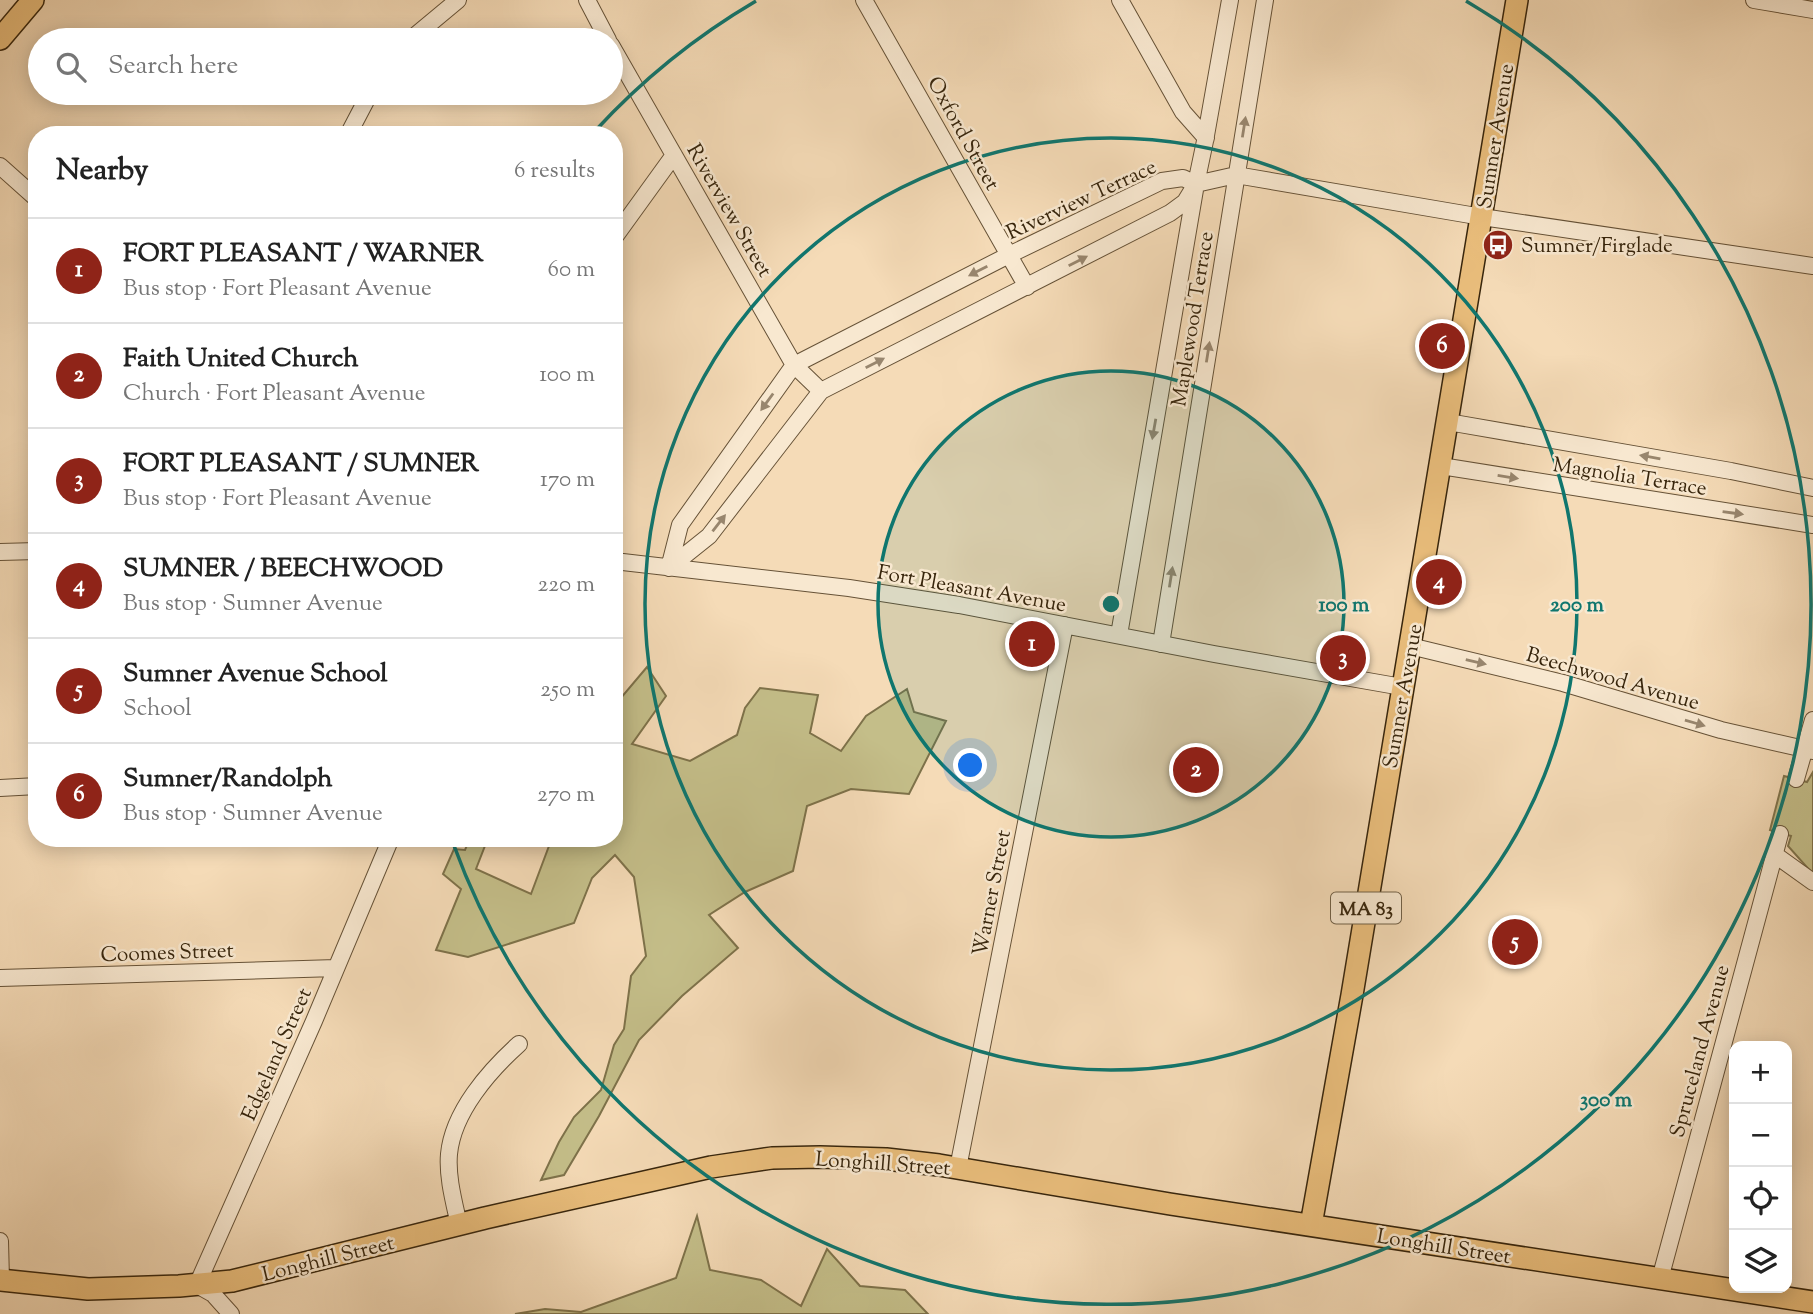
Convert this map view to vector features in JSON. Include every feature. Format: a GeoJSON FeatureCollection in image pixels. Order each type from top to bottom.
{"type":"FeatureCollection","features":[{"type":"Feature","properties":{"kind":"main road"},"geometry":{"type":"LineString","coordinates":[[0,39],[33,0]]}},
{"type":"Feature","properties":{"kind":"main road","name":"Sumner Avenue"},"geometry":{"type":"LineString","coordinates":[[1311,1225],[1441,467],[1517,0]]}},
{"type":"Feature","properties":{"kind":"main road","name":"Longhill Street"},"geometry":{"type":"LineString","coordinates":[[0,1280],[88,1289],[197,1285],[251,1277],[459,1225],[711,1167],[761,1159],[796,1157],[887,1159],[958,1168],[1813,1302]]}},
{"type":"Feature","properties":{"kind":"street"},"geometry":{"type":"LineString","coordinates":[[424,28],[458,0]]}},
{"type":"Feature","properties":{"kind":"street","name":"Riverview Street"},"geometry":{"type":"LineString","coordinates":[[587,0],[602,28]]}},
{"type":"Feature","properties":{"kind":"street","name":"Oxford Street"},"geometry":{"type":"LineString","coordinates":[[864,0],[1027,287]]}},
{"type":"Feature","properties":{"kind":"street"},"geometry":{"type":"LineString","coordinates":[[1120,0],[1183,112],[1206,138]]}},
{"type":"Feature","properties":{"kind":"street","name":"Maplewood Terrace"},"geometry":{"type":"LineString","coordinates":[[1119,635],[1230,0]]}},
{"type":"Feature","properties":{"kind":"street","name":"Maplewood Terrace"},"geometry":{"type":"LineString","coordinates":[[1161,644],[1265,0]]}},
{"type":"Feature","properties":{"kind":"street"},"geometry":{"type":"LineString","coordinates":[[1754,0],[1813,10]]}},
{"type":"Feature","properties":{"kind":"street","name":"Riverview Street"},"geometry":{"type":"LineString","coordinates":[[623,65],[794,365],[821,391]]}},
{"type":"Feature","properties":{"kind":"street"},"geometry":{"type":"LineString","coordinates":[[353,126],[364,105]]}},
{"type":"Feature","properties":{"kind":"street"},"geometry":{"type":"LineString","coordinates":[[623,226],[674,155]]}},
{"type":"Feature","properties":{"kind":"street"},"geometry":{"type":"LineString","coordinates":[[0,166],[28,191]]}},
{"type":"Feature","properties":{"kind":"street"},"geometry":{"type":"LineString","coordinates":[[1236,175],[1482,218],[1813,266]]}},
{"type":"Feature","properties":{"kind":"street","name":"Riverview Terrace"},"geometry":{"type":"LineString","coordinates":[[669,568],[680,525],[794,365],[1009,255],[1162,181],[1183,178],[1196,184],[1236,175]]}},
{"type":"Feature","properties":{"kind":"street"},"geometry":{"type":"LineString","coordinates":[[669,568],[709,536],[821,391],[1170,214],[1185,202],[1196,184]]}},
{"type":"Feature","properties":{"kind":"street","name":"Magnolia Terrace"},"geometry":{"type":"LineString","coordinates":[[1448,422],[1731,471],[1813,488]]}},
{"type":"Feature","properties":{"kind":"street","name":"Magnolia Terrace"},"geometry":{"type":"LineString","coordinates":[[1441,467],[1813,525]]}},
{"type":"Feature","properties":{"kind":"street"},"geometry":{"type":"LineString","coordinates":[[0,552],[28,551]]}},
{"type":"Feature","properties":{"kind":"street","name":"Fort Pleasant Avenue"},"geometry":{"type":"LineString","coordinates":[[623,562],[849,588],[1402,687]]}},
{"type":"Feature","properties":{"kind":"street","name":"Warner Street"},"geometry":{"type":"LineString","coordinates":[[958,1168],[1065,625]]}},
{"type":"Feature","properties":{"kind":"street","name":"Beechwood Avenue"},"geometry":{"type":"LineString","coordinates":[[1410,646],[1563,683],[1699,724],[1809,750]]}},
{"type":"Feature","properties":{"kind":"street"},"geometry":{"type":"LineString","coordinates":[[1796,779],[1809,750],[1813,720]]}},
{"type":"Feature","properties":{"kind":"street"},"geometry":{"type":"LineString","coordinates":[[0,788],[28,786]]}},
{"type":"Feature","properties":{"kind":"street","name":"Spruceland Avenue"},"geometry":{"type":"LineString","coordinates":[[1660,1279],[1780,834]]}},
{"type":"Feature","properties":{"kind":"street","name":"Edgeland Street"},"geometry":{"type":"LineString","coordinates":[[197,1285],[387,847]]}},
{"type":"Feature","properties":{"kind":"street"},"geometry":{"type":"LineString","coordinates":[[1774,854],[1813,882]]}},
{"type":"Feature","properties":{"kind":"street","name":"Coomes Street"},"geometry":{"type":"LineString","coordinates":[[0,978],[336,968]]}},
{"type":"Feature","properties":{"kind":"street"},"geometry":{"type":"LineString","coordinates":[[459,1225],[450,1170],[452,1140],[460,1120],[478,1090],[519,1044]]}},
{"type":"Feature","properties":{"kind":"street"},"geometry":{"type":"LineString","coordinates":[[0,1241],[0,1280]]}},
{"type":"Feature","properties":{"kind":"street"},"geometry":{"type":"LineString","coordinates":[[197,1285],[213,1294],[231,1314]]}},
{"type":"Feature","properties":{"kind":"shaded area"},"geometry":{"type":"Polygon","coordinates":[[[647,667],[666,696],[632,744],[690,761],[737,735],[745,708],[760,688],[818,695],[810,733],[841,751],[866,716],[907,689],[914,712],[946,721],[909,794],[851,789],[807,806],[793,871],[745,892],[709,915],[738,948],[682,996],[639,1040],[564,1175],[541,1180],[574,1117],[601,1090],[614,1045],[624,1029],[631,976],[646,956],[634,877],[615,855],[592,878],[574,923],[468,957],[436,950],[461,889],[443,874],[454,849],[485,847],[476,869],[531,894],[549,847],[623,847],[623,695],[647,667]]]}},
{"type":"Feature","properties":{"kind":"shaded area"},"geometry":{"type":"Polygon","coordinates":[[[1813,772],[1813,874],[1788,846],[1791,836],[1770,830],[1784,776],[1807,782],[1813,772]]]}},
{"type":"Feature","properties":{"kind":"shaded area"},"geometry":{"type":"Polygon","coordinates":[[[697,1216],[710,1270],[761,1280],[801,1306],[827,1249],[860,1286],[905,1290],[928,1314],[515,1314],[545,1309],[581,1312],[676,1278],[697,1216]]]}},
{"type":"Feature","properties":{"kind":"place","name":"Sumner/Firglade"},"geometry":{"type":"Point","coordinates":[1498,245]}},
{"type":"Feature","properties":{"kind":"place","name":"Sumner/Randolph"},"geometry":{"type":"Point","coordinates":[1442,346]}},
{"type":"Feature","properties":{"kind":"place","name":"SUMNER / BEECHWOOD"},"geometry":{"type":"Point","coordinates":[1439,582]}},
{"type":"Feature","properties":{"kind":"place","name":"FORT PLEASANT / WARNER"},"geometry":{"type":"Point","coordinates":[1032,644]}},
{"type":"Feature","properties":{"kind":"place","name":"FORT PLEASANT / SUMNER"},"geometry":{"type":"Point","coordinates":[1343,658]}},
{"type":"Feature","properties":{"kind":"place","name":"Faith United Church"},"geometry":{"type":"Point","coordinates":[1196,770]}},
{"type":"Feature","properties":{"kind":"place","name":"Sumner Avenue School"},"geometry":{"type":"Point","coordinates":[1515,942]}}]}
